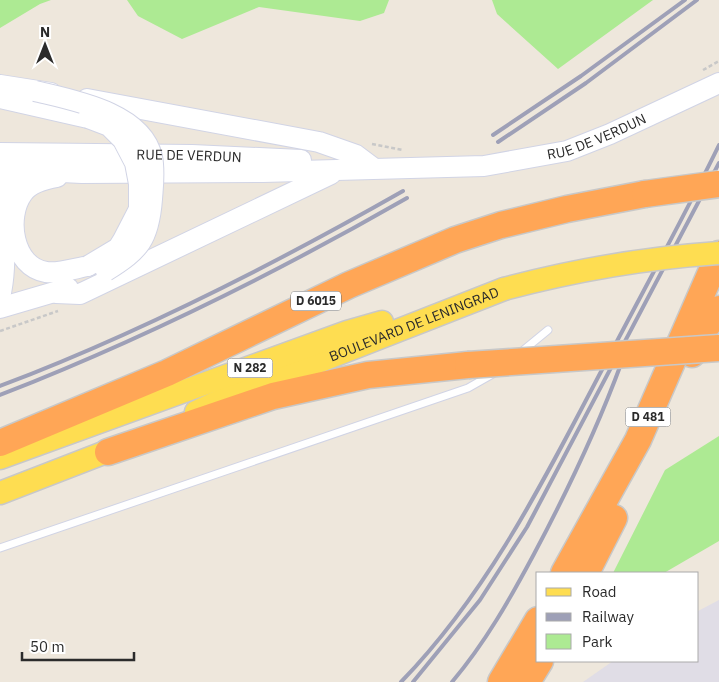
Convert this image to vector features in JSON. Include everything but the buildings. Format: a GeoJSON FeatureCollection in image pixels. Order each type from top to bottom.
{"type":"FeatureCollection","features":[{"type":"Feature","properties":{"kind":"highway","name":"D 6015"},"geometry":{"type":"LineString","coordinates":[[0,443],[167,373],[349,285],[455,240],[501,225],[567,209],[644,194],[719,184]]}},
{"type":"Feature","properties":{"kind":"highway","name":"D 481"},"geometry":{"type":"LineString","coordinates":[[565,572],[638,440],[719,253]]}},
{"type":"Feature","properties":{"kind":"highway","name":"D 481"},"geometry":{"type":"LineString","coordinates":[[587,572],[675,396],[699,337],[719,309]]}},
{"type":"Feature","properties":{"kind":"highway"},"geometry":{"type":"LineString","coordinates":[[108,452],[273,396],[368,375],[468,365],[719,348]]}},
{"type":"Feature","properties":{"kind":"highway"},"geometry":{"type":"LineString","coordinates":[[501,682],[535,626]]}},
{"type":"Feature","properties":{"kind":"highway"},"geometry":{"type":"LineString","coordinates":[[527,682],[539,662]]}},
{"type":"Feature","properties":{"kind":"main road","name":"RUE DE VERDUN"},"geometry":{"type":"LineString","coordinates":[[9,170],[82,173],[335,172],[375,167],[484,166],[532,159],[566,151],[610,134],[719,83]]}},
{"type":"Feature","properties":{"kind":"main road"},"geometry":{"type":"LineString","coordinates":[[0,85],[319,142],[356,155],[375,167]]}},
{"type":"Feature","properties":{"kind":"main road"},"geometry":{"type":"LineString","coordinates":[[0,308],[56,293],[97,268],[131,256],[138,248],[149,225],[154,178],[151,155],[142,138],[110,112],[96,106],[35,91]]}},
{"type":"Feature","properties":{"kind":"main road"},"geometry":{"type":"LineString","coordinates":[[0,98],[88,118],[109,126],[124,140],[135,163],[139,184],[139,209],[118,248],[97,268],[46,273],[30,266],[18,252],[14,228],[16,207],[23,193],[31,185],[54,178],[82,173]]}},
{"type":"Feature","properties":{"kind":"main road","name":"RUE DE VERDUN"},"geometry":{"type":"LineString","coordinates":[[0,153],[226,156],[350,162],[375,167]]}},
{"type":"Feature","properties":{"kind":"main road"},"geometry":{"type":"LineString","coordinates":[[0,297],[4,280],[2,197],[8,184],[9,170],[54,154]]}},
{"type":"Feature","properties":{"kind":"main road"},"geometry":{"type":"LineString","coordinates":[[56,293],[80,294],[335,172]]}},
{"type":"Feature","properties":{"kind":"main road","name":"N 282"},"geometry":{"type":"LineString","coordinates":[[504,289],[594,268],[671,256],[719,253]]}},
{"type":"Feature","properties":{"kind":"main road","name":"BOULEVARD DE LENINGRAD"},"geometry":{"type":"LineString","coordinates":[[0,493],[108,452],[228,397],[504,289]]}},
{"type":"Feature","properties":{"kind":"main road","name":"BOULEVARD DE LENINGRAD"},"geometry":{"type":"LineString","coordinates":[[0,458],[346,332],[504,289]]}},
{"type":"Feature","properties":{"kind":"lane"},"geometry":{"type":"LineString","coordinates":[[0,548],[468,388],[490,377],[548,330]]}},
{"type":"Feature","properties":{"kind":"path"},"geometry":{"type":"LineString","coordinates":[[702,70],[719,61]]}},
{"type":"Feature","properties":{"kind":"shaded area"},"geometry":{"type":"Polygon","coordinates":[[[719,600],[719,682],[583,682],[612,662],[699,662],[699,610],[719,600]]]}},
{"type":"Feature","properties":{"kind":"green space"},"geometry":{"type":"Polygon","coordinates":[[[0,0],[51,0],[40,4],[0,28],[0,0]]]}},
{"type":"Feature","properties":{"kind":"green space"},"geometry":{"type":"Polygon","coordinates":[[[127,0],[389,0],[384,13],[360,21],[259,7],[182,39],[138,16],[127,0]]]}},
{"type":"Feature","properties":{"kind":"green space"},"geometry":{"type":"Polygon","coordinates":[[[492,0],[653,0],[558,69],[497,14],[492,0]]]}},
{"type":"Feature","properties":{"kind":"green space"},"geometry":{"type":"Polygon","coordinates":[[[719,436],[719,541],[666,572],[614,572],[665,470],[719,436]]]}},
{"type":"Feature","properties":{"kind":"railway"},"geometry":{"type":"LineString","coordinates":[[493,135],[581,76],[685,0]]}},
{"type":"Feature","properties":{"kind":"railway"},"geometry":{"type":"LineString","coordinates":[[498,142],[586,83],[697,0]]}},
{"type":"Feature","properties":{"kind":"railway"},"geometry":{"type":"LineString","coordinates":[[401,682],[433,647],[462,609],[489,570],[538,490],[719,145]]}},
{"type":"Feature","properties":{"kind":"railway"},"geometry":{"type":"LineString","coordinates":[[413,682],[480,600],[527,527],[719,163]]}},
{"type":"Feature","properties":{"kind":"railway"},"geometry":{"type":"LineString","coordinates":[[0,386],[155,321],[305,245],[403,191]]}},
{"type":"Feature","properties":{"kind":"railway"},"geometry":{"type":"LineString","coordinates":[[0,395],[105,352],[207,304],[308,253],[407,198]]}},
{"type":"Feature","properties":{"kind":"railway"},"geometry":{"type":"LineString","coordinates":[[452,682],[475,652],[516,588],[581,460],[621,364]]}}]}
